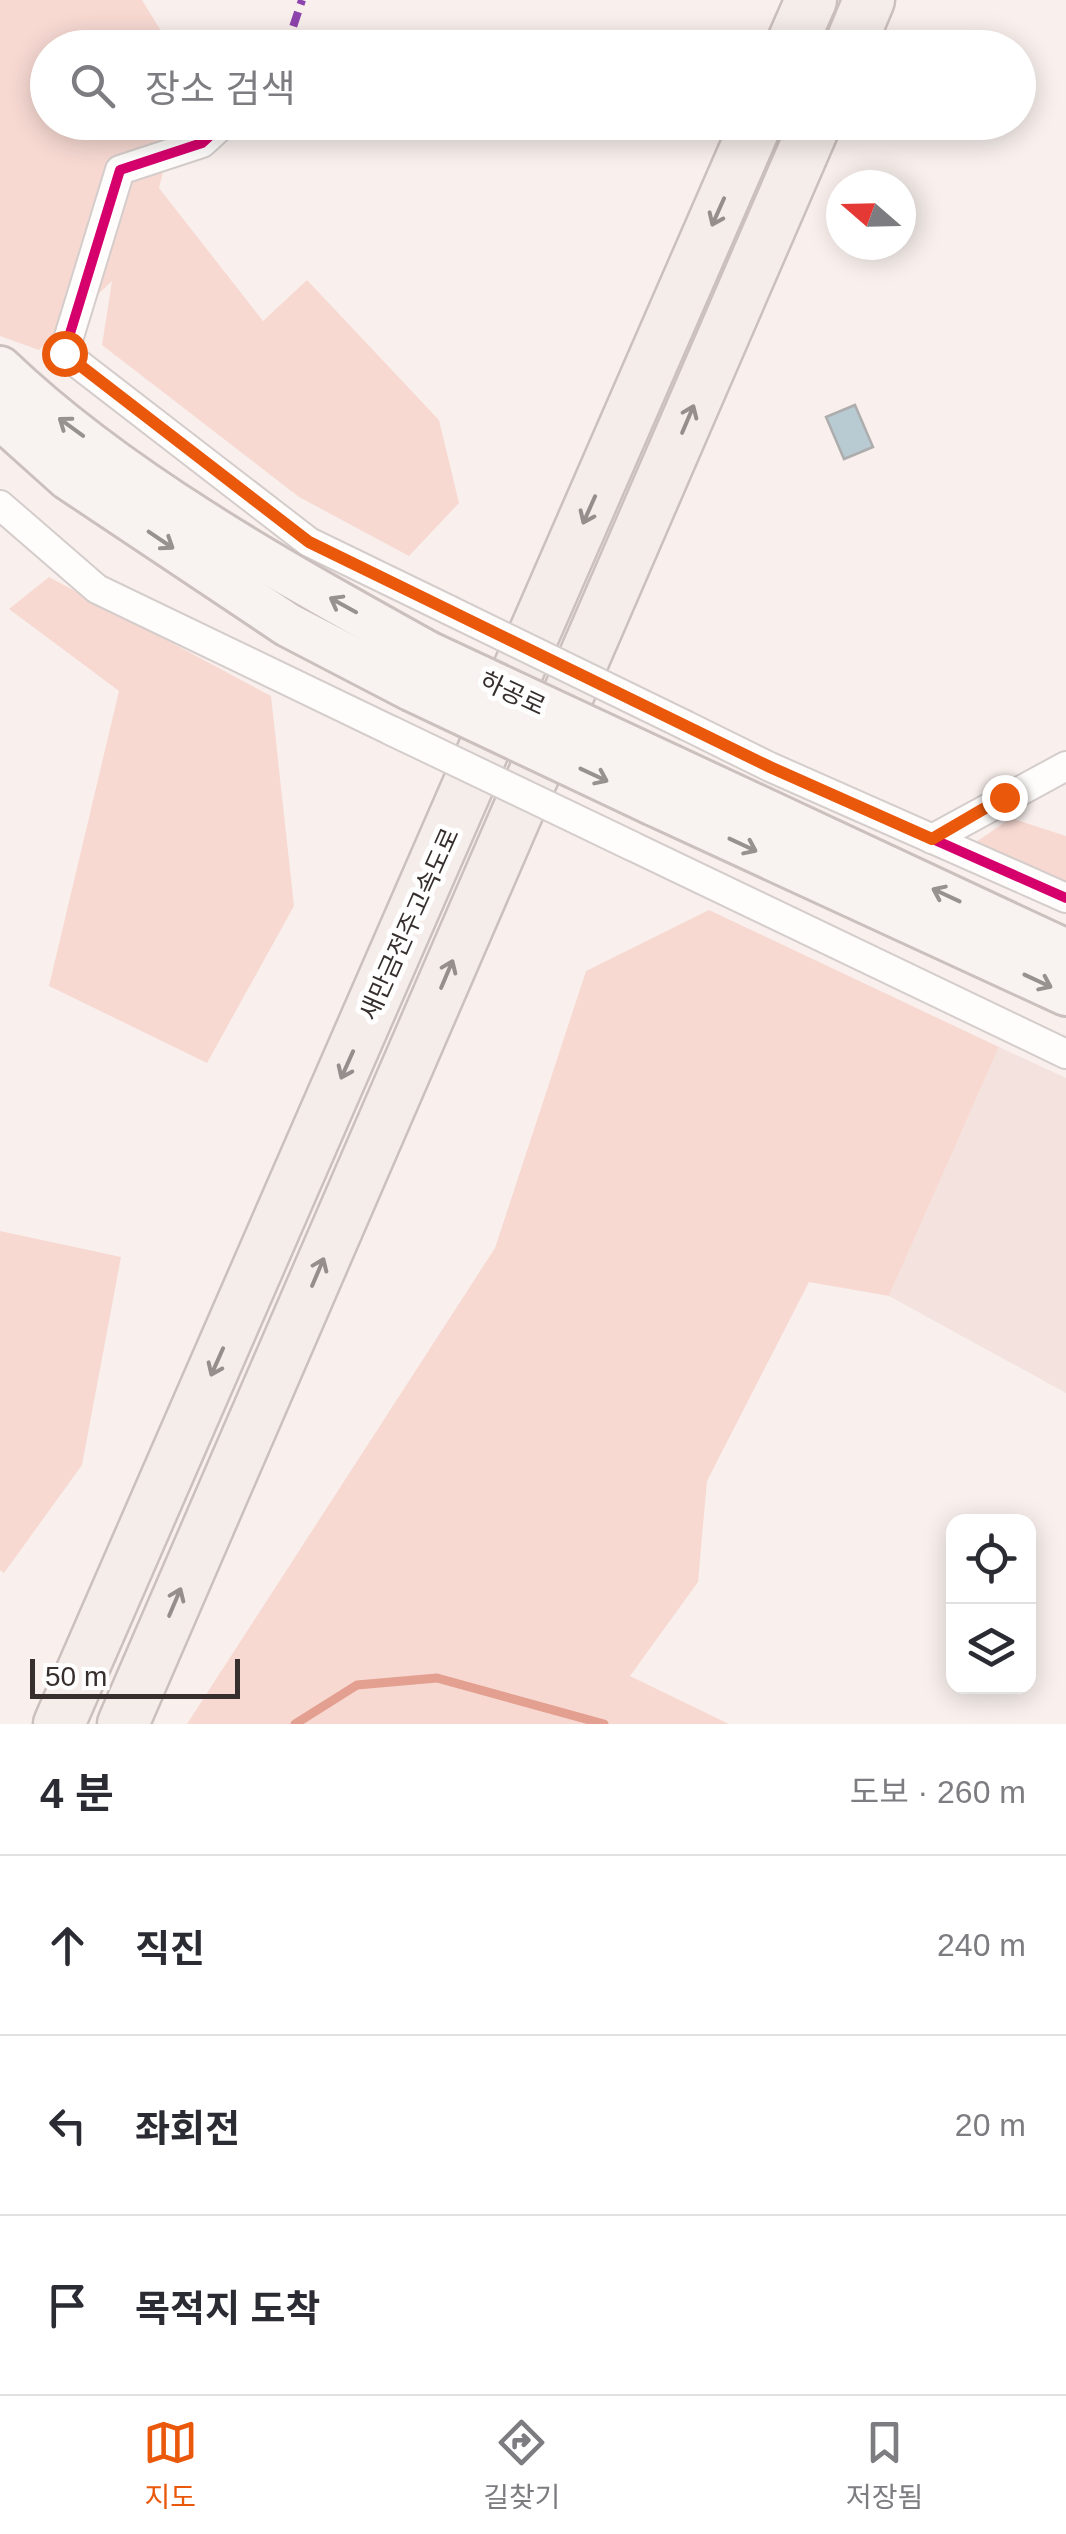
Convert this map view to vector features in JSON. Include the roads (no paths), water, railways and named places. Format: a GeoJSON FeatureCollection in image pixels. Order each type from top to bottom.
{"type":"FeatureCollection","features":[{"type":"Feature","properties":{"kind":"highway"},"geometry":{"type":"LineString","coordinates":[[798,30],[810,0]]}},
{"type":"Feature","properties":{"kind":"highway"},"geometry":{"type":"LineString","coordinates":[[856,30],[869,0]]}},
{"type":"Feature","properties":{"kind":"highway","name":"새만금전주고속도로"},"geometry":{"type":"LineString","coordinates":[[58,1724],[749,140]]}},
{"type":"Feature","properties":{"kind":"highway"},"geometry":{"type":"LineString","coordinates":[[123,1724],[808,140]]}},
{"type":"Feature","properties":{"kind":"main road","name":"하공로"},"geometry":{"type":"LineString","coordinates":[[0,368],[34,400],[167,497],[314,589],[419,671]]}},
{"type":"Feature","properties":{"kind":"main road","name":"하공로"},"geometry":{"type":"LineString","coordinates":[[0,417],[68,478],[288,624],[419,671],[663,786],[1066,994]]}},
{"type":"Feature","properties":{"kind":"main road","name":"하공로"},"geometry":{"type":"LineString","coordinates":[[663,786],[1066,950]]}},
{"type":"Feature","properties":{"kind":"street"},"geometry":{"type":"LineString","coordinates":[[205,140],[120,170],[64,353],[309,542],[687,726],[1066,898]]}},
{"type":"Feature","properties":{"kind":"street"},"geometry":{"type":"LineString","coordinates":[[0,505],[97,589],[1066,1054]]}},
{"type":"Feature","properties":{"kind":"street"},"geometry":{"type":"LineString","coordinates":[[932,839],[1066,766]]}},
{"type":"Feature","properties":{"kind":"waterway"},"geometry":{"type":"LineString","coordinates":[[295,1724],[357,1685],[437,1678],[604,1724]]}}]}
